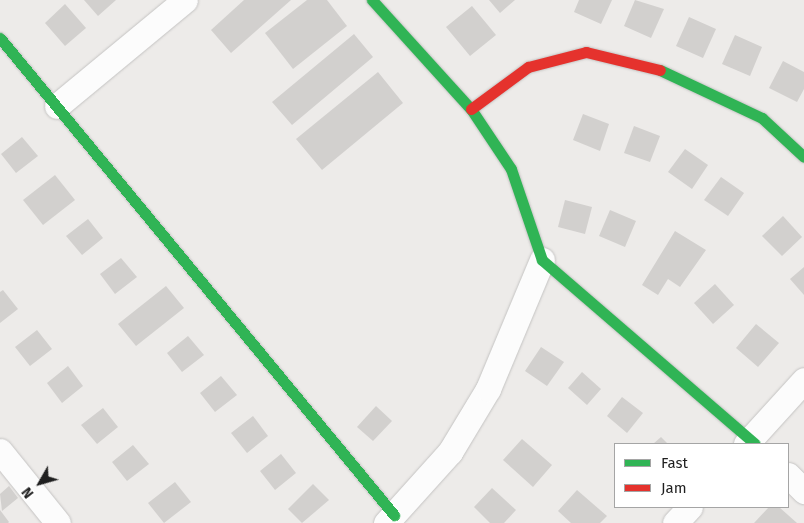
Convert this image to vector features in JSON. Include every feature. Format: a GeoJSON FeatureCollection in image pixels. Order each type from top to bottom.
{"type":"FeatureCollection","features":[{"type":"Feature","properties":{"kind":"street"},"geometry":{"type":"LineString","coordinates":[[57,106],[185,0]]}},
{"type":"Feature","properties":{"kind":"street"},"geometry":{"type":"LineString","coordinates":[[372,0],[471,109],[511,169],[542,260],[750,443],[804,380]]}},
{"type":"Feature","properties":{"kind":"street"},"geometry":{"type":"LineString","coordinates":[[0,38],[390,519],[450,452],[488,389],[542,260]]}},
{"type":"Feature","properties":{"kind":"street"},"geometry":{"type":"LineString","coordinates":[[471,109],[528,67],[586,52],[666,71],[762,118],[804,157]]}},
{"type":"Feature","properties":{"kind":"street"},"geometry":{"type":"LineString","coordinates":[[0,451],[58,523]]}},
{"type":"Feature","properties":{"kind":"street"},"geometry":{"type":"LineString","coordinates":[[789,476],[804,491]]}},
{"type":"Feature","properties":{"kind":"street"},"geometry":{"type":"LineString","coordinates":[[675,523],[689,508]]}},
{"type":"Feature","properties":{"kind":"building"},"geometry":{"type":"Polygon","coordinates":[[[84,0],[116,0],[98,16],[84,0]]]}},
{"type":"Feature","properties":{"kind":"building"},"geometry":{"type":"Polygon","coordinates":[[[244,0],[291,0],[231,53],[211,30],[244,0]]]}},
{"type":"Feature","properties":{"kind":"building"},"geometry":{"type":"Polygon","coordinates":[[[307,0],[327,0],[347,26],[293,69],[265,33],[307,0]]]}},
{"type":"Feature","properties":{"kind":"building"},"geometry":{"type":"Polygon","coordinates":[[[489,0],[515,0],[500,13],[489,0]]]}},
{"type":"Feature","properties":{"kind":"building"},"geometry":{"type":"Polygon","coordinates":[[[579,0],[612,0],[601,24],[574,12],[579,0]]]}},
{"type":"Feature","properties":{"kind":"building"},"geometry":{"type":"Polygon","coordinates":[[[635,0],[664,9],[651,38],[624,26],[635,0]]]}},
{"type":"Feature","properties":{"kind":"building"},"geometry":{"type":"Polygon","coordinates":[[[65,4],[86,28],[65,46],[45,23],[65,4]]]}},
{"type":"Feature","properties":{"kind":"building"},"geometry":{"type":"Polygon","coordinates":[[[472,6],[496,35],[470,56],[446,27],[472,6]]]}},
{"type":"Feature","properties":{"kind":"building"},"geometry":{"type":"Polygon","coordinates":[[[689,17],[716,29],[703,58],[676,46],[689,17]]]}},
{"type":"Feature","properties":{"kind":"building"},"geometry":{"type":"Polygon","coordinates":[[[354,34],[373,57],[292,125],[272,102],[354,34]]]}},
{"type":"Feature","properties":{"kind":"building"},"geometry":{"type":"Polygon","coordinates":[[[735,35],[762,47],[750,76],[722,64],[735,35]]]}},
{"type":"Feature","properties":{"kind":"building"},"geometry":{"type":"Polygon","coordinates":[[[783,61],[804,72],[804,89],[797,102],[769,88],[783,61]]]}},
{"type":"Feature","properties":{"kind":"building"},"geometry":{"type":"Polygon","coordinates":[[[378,72],[403,103],[322,170],[296,139],[378,72]]]}},
{"type":"Feature","properties":{"kind":"building"},"geometry":{"type":"Polygon","coordinates":[[[583,114],[609,124],[600,151],[573,140],[583,114]]]}},
{"type":"Feature","properties":{"kind":"building"},"geometry":{"type":"Polygon","coordinates":[[[634,126],[660,136],[650,162],[624,153],[634,126]]]}},
{"type":"Feature","properties":{"kind":"building"},"geometry":{"type":"Polygon","coordinates":[[[22,137],[38,156],[16,173],[1,154],[22,137]]]}},
{"type":"Feature","properties":{"kind":"building"},"geometry":{"type":"Polygon","coordinates":[[[685,149],[708,165],[692,189],[668,172],[685,149]]]}},
{"type":"Feature","properties":{"kind":"building"},"geometry":{"type":"Polygon","coordinates":[[[55,175],[75,200],[43,225],[23,200],[55,175]]]}},
{"type":"Feature","properties":{"kind":"building"},"geometry":{"type":"Polygon","coordinates":[[[721,177],[744,193],[728,216],[704,200],[721,177]]]}},
{"type":"Feature","properties":{"kind":"building"},"geometry":{"type":"Polygon","coordinates":[[[565,200],[592,207],[585,234],[558,227],[565,200]]]}},
{"type":"Feature","properties":{"kind":"building"},"geometry":{"type":"Polygon","coordinates":[[[610,210],[636,221],[625,247],[599,236],[610,210]]]}},
{"type":"Feature","properties":{"kind":"building"},"geometry":{"type":"Polygon","coordinates":[[[783,216],[802,237],[782,256],[762,236],[783,216]]]}},
{"type":"Feature","properties":{"kind":"building"},"geometry":{"type":"Polygon","coordinates":[[[88,219],[103,238],[82,255],[66,236],[88,219]]]}},
{"type":"Feature","properties":{"kind":"building"},"geometry":{"type":"Polygon","coordinates":[[[675,231],[706,250],[680,287],[668,279],[658,295],[642,285],[675,231]]]}},
{"type":"Feature","properties":{"kind":"building"},"geometry":{"type":"Polygon","coordinates":[[[121,258],[137,277],[115,294],[100,274],[121,258]]]}},
{"type":"Feature","properties":{"kind":"building"},"geometry":{"type":"Polygon","coordinates":[[[804,267],[804,295],[790,279],[804,267]]]}},
{"type":"Feature","properties":{"kind":"building"},"geometry":{"type":"Polygon","coordinates":[[[715,284],[734,305],[713,324],[694,303],[715,284]]]}},
{"type":"Feature","properties":{"kind":"building"},"geometry":{"type":"Polygon","coordinates":[[[166,286],[184,308],[136,346],[118,324],[166,286]]]}},
{"type":"Feature","properties":{"kind":"building"},"geometry":{"type":"Polygon","coordinates":[[[3,290],[18,309],[0,323],[0,292],[3,290]]]}},
{"type":"Feature","properties":{"kind":"building"},"geometry":{"type":"Polygon","coordinates":[[[756,324],[779,343],[758,367],[736,348],[756,324]]]}},
{"type":"Feature","properties":{"kind":"building"},"geometry":{"type":"Polygon","coordinates":[[[37,330],[52,349],[30,366],[15,347],[37,330]]]}},
{"type":"Feature","properties":{"kind":"building"},"geometry":{"type":"Polygon","coordinates":[[[188,336],[204,355],[182,372],[167,353],[188,336]]]}},
{"type":"Feature","properties":{"kind":"building"},"geometry":{"type":"Polygon","coordinates":[[[541,347],[564,362],[547,386],[525,371],[541,347]]]}},
{"type":"Feature","properties":{"kind":"building"},"geometry":{"type":"Polygon","coordinates":[[[68,366],[83,386],[62,403],[47,383],[68,366]]]}},
{"type":"Feature","properties":{"kind":"building"},"geometry":{"type":"Polygon","coordinates":[[[582,372],[601,389],[587,405],[568,388],[582,372]]]}},
{"type":"Feature","properties":{"kind":"building"},"geometry":{"type":"Polygon","coordinates":[[[221,376],[237,395],[215,412],[200,393],[221,376]]]}},
{"type":"Feature","properties":{"kind":"building"},"geometry":{"type":"Polygon","coordinates":[[[622,397],[643,413],[627,433],[607,416],[622,397]]]}},
{"type":"Feature","properties":{"kind":"building"},"geometry":{"type":"Polygon","coordinates":[[[376,406],[392,421],[373,441],[357,427],[376,406]]]}},
{"type":"Feature","properties":{"kind":"building"},"geometry":{"type":"Polygon","coordinates":[[[103,408],[118,427],[97,444],[81,425],[103,408]]]}},
{"type":"Feature","properties":{"kind":"building"},"geometry":{"type":"Polygon","coordinates":[[[253,416],[268,436],[247,453],[231,433],[253,416]]]}},
{"type":"Feature","properties":{"kind":"building"},"geometry":{"type":"Polygon","coordinates":[[[661,437],[667,443],[654,443],[661,437]]]}},
{"type":"Feature","properties":{"kind":"building"},"geometry":{"type":"Polygon","coordinates":[[[522,439],[552,465],[533,487],[503,460],[522,439]]]}},
{"type":"Feature","properties":{"kind":"building"},"geometry":{"type":"Polygon","coordinates":[[[133,445],[149,464],[127,481],[112,462],[133,445]]]}},
{"type":"Feature","properties":{"kind":"building"},"geometry":{"type":"Polygon","coordinates":[[[281,454],[296,473],[275,490],[260,471],[281,454]]]}},
{"type":"Feature","properties":{"kind":"building"},"geometry":{"type":"Polygon","coordinates":[[[175,482],[191,502],[164,523],[148,503],[175,482]]]}},
{"type":"Feature","properties":{"kind":"building"},"geometry":{"type":"Polygon","coordinates":[[[313,484],[329,500],[302,523],[288,509],[313,484]]]}},
{"type":"Feature","properties":{"kind":"building"},"geometry":{"type":"Polygon","coordinates":[[[9,486],[18,498],[2,511],[0,494],[9,486]]]}},
{"type":"Feature","properties":{"kind":"building"},"geometry":{"type":"Polygon","coordinates":[[[492,488],[516,510],[504,523],[490,523],[474,507],[492,488]]]}},
{"type":"Feature","properties":{"kind":"building"},"geometry":{"type":"Polygon","coordinates":[[[577,490],[607,516],[600,523],[571,523],[558,511],[577,490]]]}},
{"type":"Feature","properties":{"kind":"building"},"geometry":{"type":"Polygon","coordinates":[[[768,508],[780,508],[797,523],[754,523],[768,508]]]}},
{"type":"Feature","properties":{"kind":"building"},"geometry":{"type":"Polygon","coordinates":[[[0,510],[9,522],[8,523],[0,523],[0,510]]]}},
{"type":"Feature","properties":{"kind":"traffic: fast"},"geometry":{"type":"LineString","coordinates":[[372,0],[471,109],[511,169],[542,260],[754,443]]}},
{"type":"Feature","properties":{"kind":"traffic: fast"},"geometry":{"type":"LineString","coordinates":[[0,38],[394,515]]}},
{"type":"Feature","properties":{"kind":"traffic: fast"},"geometry":{"type":"LineString","coordinates":[[660,70],[762,118],[804,157]]}},
{"type":"Feature","properties":{"kind":"traffic: jam"},"geometry":{"type":"LineString","coordinates":[[471,109],[528,67],[586,52],[660,70]]}}]}
